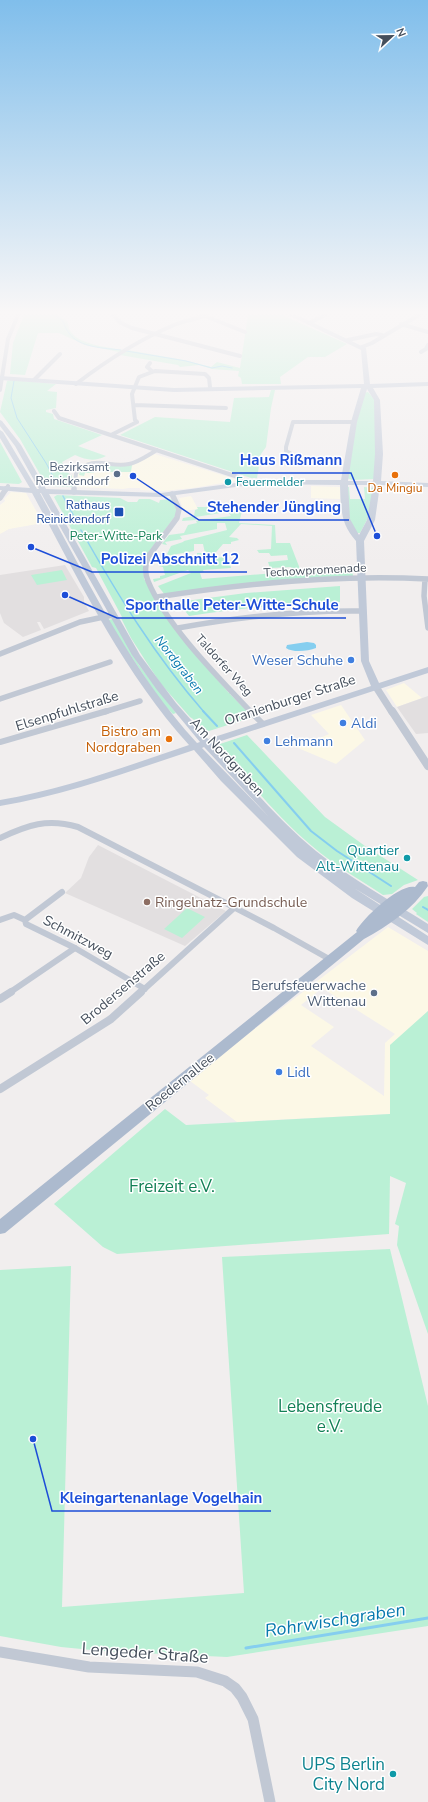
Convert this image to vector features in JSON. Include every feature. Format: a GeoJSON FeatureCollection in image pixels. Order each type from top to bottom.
{"type":"FeatureCollection","features":[{"type":"Feature","properties":{"kind":"main road"},"geometry":{"type":"LineString","coordinates":[[360,541],[352,533],[346,520],[344,483],[354,422],[363,399]]}},
{"type":"Feature","properties":{"kind":"main road"},"geometry":{"type":"LineString","coordinates":[[375,685],[366,661],[360,541],[371,520],[376,483],[379,454],[377,399]]}},
{"type":"Feature","properties":{"kind":"main road","name":"Am Nordgraben"},"geometry":{"type":"LineString","coordinates":[[0,422],[14,438],[113,615],[147,672],[199,742]]}},
{"type":"Feature","properties":{"kind":"main road","name":"Am Nordgraben"},"geometry":{"type":"LineString","coordinates":[[0,432],[33,489],[102,616],[140,678],[293,848],[323,872],[389,911],[428,929]]}},
{"type":"Feature","properties":{"kind":"main road"},"geometry":{"type":"LineString","coordinates":[[5,488],[33,489],[44,492],[151,495],[172,494],[244,483],[265,482],[428,485]]}},
{"type":"Feature","properties":{"kind":"main road"},"geometry":{"type":"LineString","coordinates":[[38,499],[44,492]]}},
{"type":"Feature","properties":{"kind":"main road"},"geometry":{"type":"LineString","coordinates":[[61,540],[70,539]]}},
{"type":"Feature","properties":{"kind":"main road","name":"Oranienburger Straße"},"geometry":{"type":"LineString","coordinates":[[0,798],[33,792],[199,742],[415,672],[428,666]]}},
{"type":"Feature","properties":{"kind":"main road","name":"Oranienburger Straße"},"geometry":{"type":"LineString","coordinates":[[415,672],[428,670]]}},
{"type":"Feature","properties":{"kind":"main road","name":"Oranienburger Straße"},"geometry":{"type":"LineString","coordinates":[[0,803],[36,797],[63,790],[199,742]]}},
{"type":"Feature","properties":{"kind":"main road","name":"Roedernallee"},"geometry":{"type":"LineString","coordinates":[[0,1228],[360,936],[370,931],[389,911],[420,891],[426,884]]}},
{"type":"Feature","properties":{"kind":"main road","name":"Am Nordgraben"},"geometry":{"type":"LineString","coordinates":[[389,911],[428,941]]}},
{"type":"Feature","properties":{"kind":"street"},"geometry":{"type":"LineString","coordinates":[[111,435],[138,422],[135,420],[133,399]]}},
{"type":"Feature","properties":{"kind":"street"},"geometry":{"type":"LineString","coordinates":[[134,405],[226,408]]}},
{"type":"Feature","properties":{"kind":"street"},"geometry":{"type":"LineString","coordinates":[[54,411],[59,418],[238,477],[244,483]]}},
{"type":"Feature","properties":{"kind":"street"},"geometry":{"type":"LineString","coordinates":[[290,453],[286,451],[286,447],[293,422],[354,422]]}},
{"type":"Feature","properties":{"kind":"street"},"geometry":{"type":"LineString","coordinates":[[71,492],[76,473],[85,465],[94,462],[117,465],[129,464],[157,450]]}},
{"type":"Feature","properties":{"kind":"street"},"geometry":{"type":"LineString","coordinates":[[0,498],[5,488]]}},
{"type":"Feature","properties":{"kind":"street","name":"Taldorfer Weg"},"geometry":{"type":"LineString","coordinates":[[172,494],[179,510],[176,521],[151,551],[146,564],[148,583],[178,628],[217,675],[261,722]]}},
{"type":"Feature","properties":{"kind":"street","name":"Techowpromenade"},"geometry":{"type":"LineString","coordinates":[[157,597],[244,585],[361,577],[427,579]]}},
{"type":"Feature","properties":{"kind":"street"},"geometry":{"type":"LineString","coordinates":[[427,579],[424,596],[428,628]]}},
{"type":"Feature","properties":{"kind":"street"},"geometry":{"type":"LineString","coordinates":[[178,628],[223,619],[304,611],[363,611]]}},
{"type":"Feature","properties":{"kind":"street"},"geometry":{"type":"LineString","coordinates":[[0,654],[80,622],[102,616],[113,615]]}},
{"type":"Feature","properties":{"kind":"street"},"geometry":{"type":"LineString","coordinates":[[0,699],[110,662]]}},
{"type":"Feature","properties":{"kind":"street"},"geometry":{"type":"LineString","coordinates":[[375,685],[428,766]]}},
{"type":"Feature","properties":{"kind":"street","name":"Elsenpfuhlstraße"},"geometry":{"type":"LineString","coordinates":[[0,742],[140,701]]}},
{"type":"Feature","properties":{"kind":"street"},"geometry":{"type":"LineString","coordinates":[[0,838],[39,822],[56,822],[71,825],[234,908],[331,960]]}},
{"type":"Feature","properties":{"kind":"street"},"geometry":{"type":"LineString","coordinates":[[25,920],[62,892]]}},
{"type":"Feature","properties":{"kind":"street","name":"Brodersenstraße"},"geometry":{"type":"LineString","coordinates":[[0,1089],[111,1019],[234,908]]}},
{"type":"Feature","properties":{"kind":"street","name":"Schmitzweg"},"geometry":{"type":"LineString","coordinates":[[0,920],[14,915],[25,920],[26,924],[75,948],[145,989]]}},
{"type":"Feature","properties":{"kind":"street"},"geometry":{"type":"LineString","coordinates":[[0,999],[75,948]]}},
{"type":"Feature","properties":{"kind":"street","name":"Lengeder Straße"},"geometry":{"type":"LineString","coordinates":[[0,1652],[89,1667],[197,1672],[213,1675],[226,1681],[237,1690],[248,1704],[255,1722],[270,1802]]}},
{"type":"Feature","properties":{"kind":"shaded area"},"geometry":{"type":"Polygon","coordinates":[[[155,454],[235,479],[235,481],[163,491],[140,490],[140,488],[123,489],[73,487],[72,476],[78,468],[88,461],[99,460],[97,462],[137,463],[155,454]]]}},
{"type":"Feature","properties":{"kind":"shaded area"},"geometry":{"type":"Polygon","coordinates":[[[311,486],[340,487],[340,499],[311,498],[311,486]]]}},
{"type":"Feature","properties":{"kind":"shaded area"},"geometry":{"type":"Polygon","coordinates":[[[11,492],[26,493],[43,523],[9,529],[0,534],[0,505],[5,501],[4,499],[11,492]]]}},
{"type":"Feature","properties":{"kind":"shaded area"},"geometry":{"type":"Polygon","coordinates":[[[191,496],[198,509],[184,511],[179,498],[191,496]]]}},
{"type":"Feature","properties":{"kind":"shaded area"},"geometry":{"type":"Polygon","coordinates":[[[65,565],[84,597],[84,602],[89,611],[44,629],[40,622],[37,622],[41,630],[23,637],[4,623],[0,613],[0,575],[65,565]]]}},
{"type":"Feature","properties":{"kind":"shaded area"},"geometry":{"type":"Polygon","coordinates":[[[404,683],[422,698],[397,707],[386,690],[404,683]]]}},
{"type":"Feature","properties":{"kind":"shaded area"},"geometry":{"type":"Polygon","coordinates":[[[428,696],[428,733],[416,734],[397,707],[428,696]]]}},
{"type":"Feature","properties":{"kind":"shaded area"},"geometry":{"type":"Polygon","coordinates":[[[341,705],[365,740],[336,764],[298,748],[329,734],[311,715],[341,705]]]}},
{"type":"Feature","properties":{"kind":"shaded area","name":"Ringelnatz-Grundschule"},"geometry":{"type":"Polygon","coordinates":[[[98,845],[226,911],[185,946],[65,893],[81,878],[89,857],[98,845]]]}},
{"type":"Feature","properties":{"kind":"shaded area"},"geometry":{"type":"Polygon","coordinates":[[[388,927],[428,951],[428,1011],[390,1046],[390,1114],[237,1122],[205,1098],[209,1095],[190,1081],[248,1034],[388,927]],[[322,988],[301,1005],[334,1027],[311,1046],[384,1096],[385,1043],[395,1034],[322,988]]]}},
{"type":"Feature","properties":{"kind":"green space"},"geometry":{"type":"Polygon","coordinates":[[[3,399],[57,399],[56,408],[46,410],[46,412],[53,414],[54,419],[102,435],[78,446],[106,456],[90,460],[75,455],[62,462],[67,472],[72,476],[73,487],[51,486],[45,483],[20,439],[0,412],[3,399]]]}},
{"type":"Feature","properties":{"kind":"green space"},"geometry":{"type":"Polygon","coordinates":[[[234,399],[273,399],[266,447],[261,454],[257,478],[251,478],[120,435],[155,417],[230,422],[234,399]]]}},
{"type":"Feature","properties":{"kind":"green space"},"geometry":{"type":"Polygon","coordinates":[[[362,399],[374,399],[377,457],[375,479],[352,480],[347,478],[350,450],[362,399]]]}},
{"type":"Feature","properties":{"kind":"green space"},"geometry":{"type":"Polygon","coordinates":[[[0,442],[22,482],[19,484],[0,483],[0,442]]]}},
{"type":"Feature","properties":{"kind":"green space"},"geometry":{"type":"Polygon","coordinates":[[[89,463],[132,465],[131,472],[103,472],[102,465],[94,465],[94,473],[85,473],[84,476],[79,475],[80,471],[89,463]]]}},
{"type":"Feature","properties":{"kind":"green space"},"geometry":{"type":"Polygon","coordinates":[[[347,487],[349,487],[350,499],[365,499],[364,487],[374,488],[369,516],[360,533],[356,533],[349,520],[347,487]]]}},
{"type":"Feature","properties":{"kind":"green space","name":"Peter-Witte-Park"},"geometry":{"type":"Polygon","coordinates":[[[57,495],[120,498],[128,502],[137,502],[139,499],[150,499],[159,503],[160,500],[171,499],[176,508],[176,515],[145,557],[143,564],[144,579],[200,660],[229,693],[231,693],[230,694],[253,717],[209,731],[203,730],[190,717],[161,684],[131,638],[121,618],[122,617],[96,568],[92,567],[54,497],[57,495]]]}},
{"type":"Feature","properties":{"kind":"green space"},"geometry":{"type":"Polygon","coordinates":[[[197,507],[243,507],[239,523],[275,525],[276,543],[290,543],[300,569],[293,570],[291,567],[270,568],[268,562],[288,560],[287,555],[271,556],[269,553],[259,553],[257,550],[271,549],[272,526],[241,524],[229,537],[237,538],[239,540],[231,542],[231,544],[223,544],[211,558],[228,557],[231,568],[203,570],[204,572],[200,573],[202,579],[303,570],[352,568],[353,576],[165,595],[158,586],[191,573],[188,570],[154,582],[153,579],[160,578],[160,576],[165,575],[163,567],[159,566],[197,556],[197,553],[205,553],[203,544],[194,544],[194,551],[166,556],[171,546],[184,541],[227,530],[225,523],[217,523],[217,529],[180,536],[182,539],[165,542],[167,545],[162,544],[169,535],[184,533],[188,525],[197,523],[196,521],[231,516],[228,512],[195,517],[196,520],[182,521],[183,518],[194,516],[195,510],[198,509],[197,507]]]}},
{"type":"Feature","properties":{"kind":"green space"},"geometry":{"type":"Polygon","coordinates":[[[62,570],[67,580],[37,585],[31,575],[62,570]]]}},
{"type":"Feature","properties":{"kind":"green space"},"geometry":{"type":"Polygon","coordinates":[[[340,586],[340,602],[264,607],[189,616],[178,602],[246,593],[340,586]]]}},
{"type":"Feature","properties":{"kind":"green space"},"geometry":{"type":"Polygon","coordinates":[[[113,619],[139,665],[176,713],[173,714],[162,703],[107,620],[113,619]]]}},
{"type":"Feature","properties":{"kind":"green space"},"geometry":{"type":"Polygon","coordinates":[[[247,735],[325,817],[365,846],[418,880],[404,885],[392,894],[383,895],[320,853],[277,813],[219,747],[220,744],[247,735]]]}},
{"type":"Feature","properties":{"kind":"green space"},"geometry":{"type":"Polygon","coordinates":[[[428,896],[428,922],[416,914],[417,913],[412,909],[424,897],[428,896]]]}},
{"type":"Feature","properties":{"kind":"green space"},"geometry":{"type":"Polygon","coordinates":[[[187,908],[205,917],[182,938],[164,929],[187,908]]]}},
{"type":"Feature","properties":{"kind":"green space","name":"Freizeit e.V."},"geometry":{"type":"Polygon","coordinates":[[[428,1011],[428,1334],[397,1245],[399,1226],[395,1224],[406,1183],[390,1176],[389,1234],[117,1254],[103,1247],[54,1204],[165,1109],[186,1125],[390,1114],[390,1045],[428,1011]]]}},
{"type":"Feature","properties":{"kind":"green space","name":"Lebensfreude e.V."},"geometry":{"type":"Polygon","coordinates":[[[390,1249],[428,1406],[428,1626],[227,1657],[102,1651],[61,1647],[0,1636],[0,1270],[71,1266],[62,1607],[244,1593],[222,1257],[390,1249]]]}},
{"type":"Feature","properties":{"kind":"water"},"geometry":{"type":"Polygon","coordinates":[[[307,642],[314,643],[316,648],[293,651],[286,648],[287,645],[307,642]]]}},
{"type":"Feature","properties":{"kind":"waterway","name":"Nordgraben"},"geometry":{"type":"LineString","coordinates":[[11,399],[17,418],[46,463],[58,486]]}},
{"type":"Feature","properties":{"kind":"waterway","name":"Nordgraben"},"geometry":{"type":"LineString","coordinates":[[63,496],[77,522]]}},
{"type":"Feature","properties":{"kind":"waterway","name":"Nordgraben"},"geometry":{"type":"LineString","coordinates":[[81,530],[123,601],[153,647],[204,712]]}},
{"type":"Feature","properties":{"kind":"waterway","name":"Nordgraben"},"geometry":{"type":"LineString","coordinates":[[203,711],[217,726]]}},
{"type":"Feature","properties":{"kind":"waterway","name":"Nordgraben"},"geometry":{"type":"LineString","coordinates":[[234,743],[311,831],[337,851],[391,886]]}},
{"type":"Feature","properties":{"kind":"waterway","name":"Nordgraben"},"geometry":{"type":"LineString","coordinates":[[423,907],[428,910]]}},
{"type":"Feature","properties":{"kind":"waterway","name":"Rohrwischgraben"},"geometry":{"type":"LineString","coordinates":[[246,1648],[428,1618]]}},
{"type":"Feature","properties":{"kind":"place","name":"Bezirksamt Reinickendorf"},"geometry":{"type":"Point","coordinates":[117,474]}},
{"type":"Feature","properties":{"kind":"place","name":"Da Mingiu"},"geometry":{"type":"Point","coordinates":[395,475]}},
{"type":"Feature","properties":{"kind":"place","name":"Stehender Jüngling"},"geometry":{"type":"Point","coordinates":[133,476]}},
{"type":"Feature","properties":{"kind":"place","name":"Feuermelder"},"geometry":{"type":"Point","coordinates":[228,482]}},
{"type":"Feature","properties":{"kind":"place","name":"Rathaus Reinickendorf"},"geometry":{"type":"Point","coordinates":[119,512]}},
{"type":"Feature","properties":{"kind":"place","name":"Haus Rißmann"},"geometry":{"type":"Point","coordinates":[377,536]}},
{"type":"Feature","properties":{"kind":"place","name":"Polizei Abschnitt 12"},"geometry":{"type":"Point","coordinates":[31,547]}},
{"type":"Feature","properties":{"kind":"place","name":"Sporthalle Peter-Witte-Schule"},"geometry":{"type":"Point","coordinates":[65,595]}},
{"type":"Feature","properties":{"kind":"place","name":"Weser Schuhe"},"geometry":{"type":"Point","coordinates":[351,660]}},
{"type":"Feature","properties":{"kind":"place","name":"Aldi"},"geometry":{"type":"Point","coordinates":[343,723]}},
{"type":"Feature","properties":{"kind":"place","name":"Bistro am Nordgraben"},"geometry":{"type":"Point","coordinates":[169,739]}},
{"type":"Feature","properties":{"kind":"place","name":"Lehmann"},"geometry":{"type":"Point","coordinates":[267,741]}},
{"type":"Feature","properties":{"kind":"place","name":"Quartier Alt-Wittenau"},"geometry":{"type":"Point","coordinates":[407,858]}},
{"type":"Feature","properties":{"kind":"place","name":"Ringelnatz-Grundschule"},"geometry":{"type":"Point","coordinates":[147,902]}},
{"type":"Feature","properties":{"kind":"place","name":"Berufsfeuerwache Wittenau"},"geometry":{"type":"Point","coordinates":[374,993]}},
{"type":"Feature","properties":{"kind":"place","name":"Lidl"},"geometry":{"type":"Point","coordinates":[279,1072]}},
{"type":"Feature","properties":{"kind":"place","name":"Kleingartenanlage Vogelhain"},"geometry":{"type":"Point","coordinates":[33,1439]}},
{"type":"Feature","properties":{"kind":"place","name":"UPS Berlin City Nord"},"geometry":{"type":"Point","coordinates":[393,1774]}}]}
